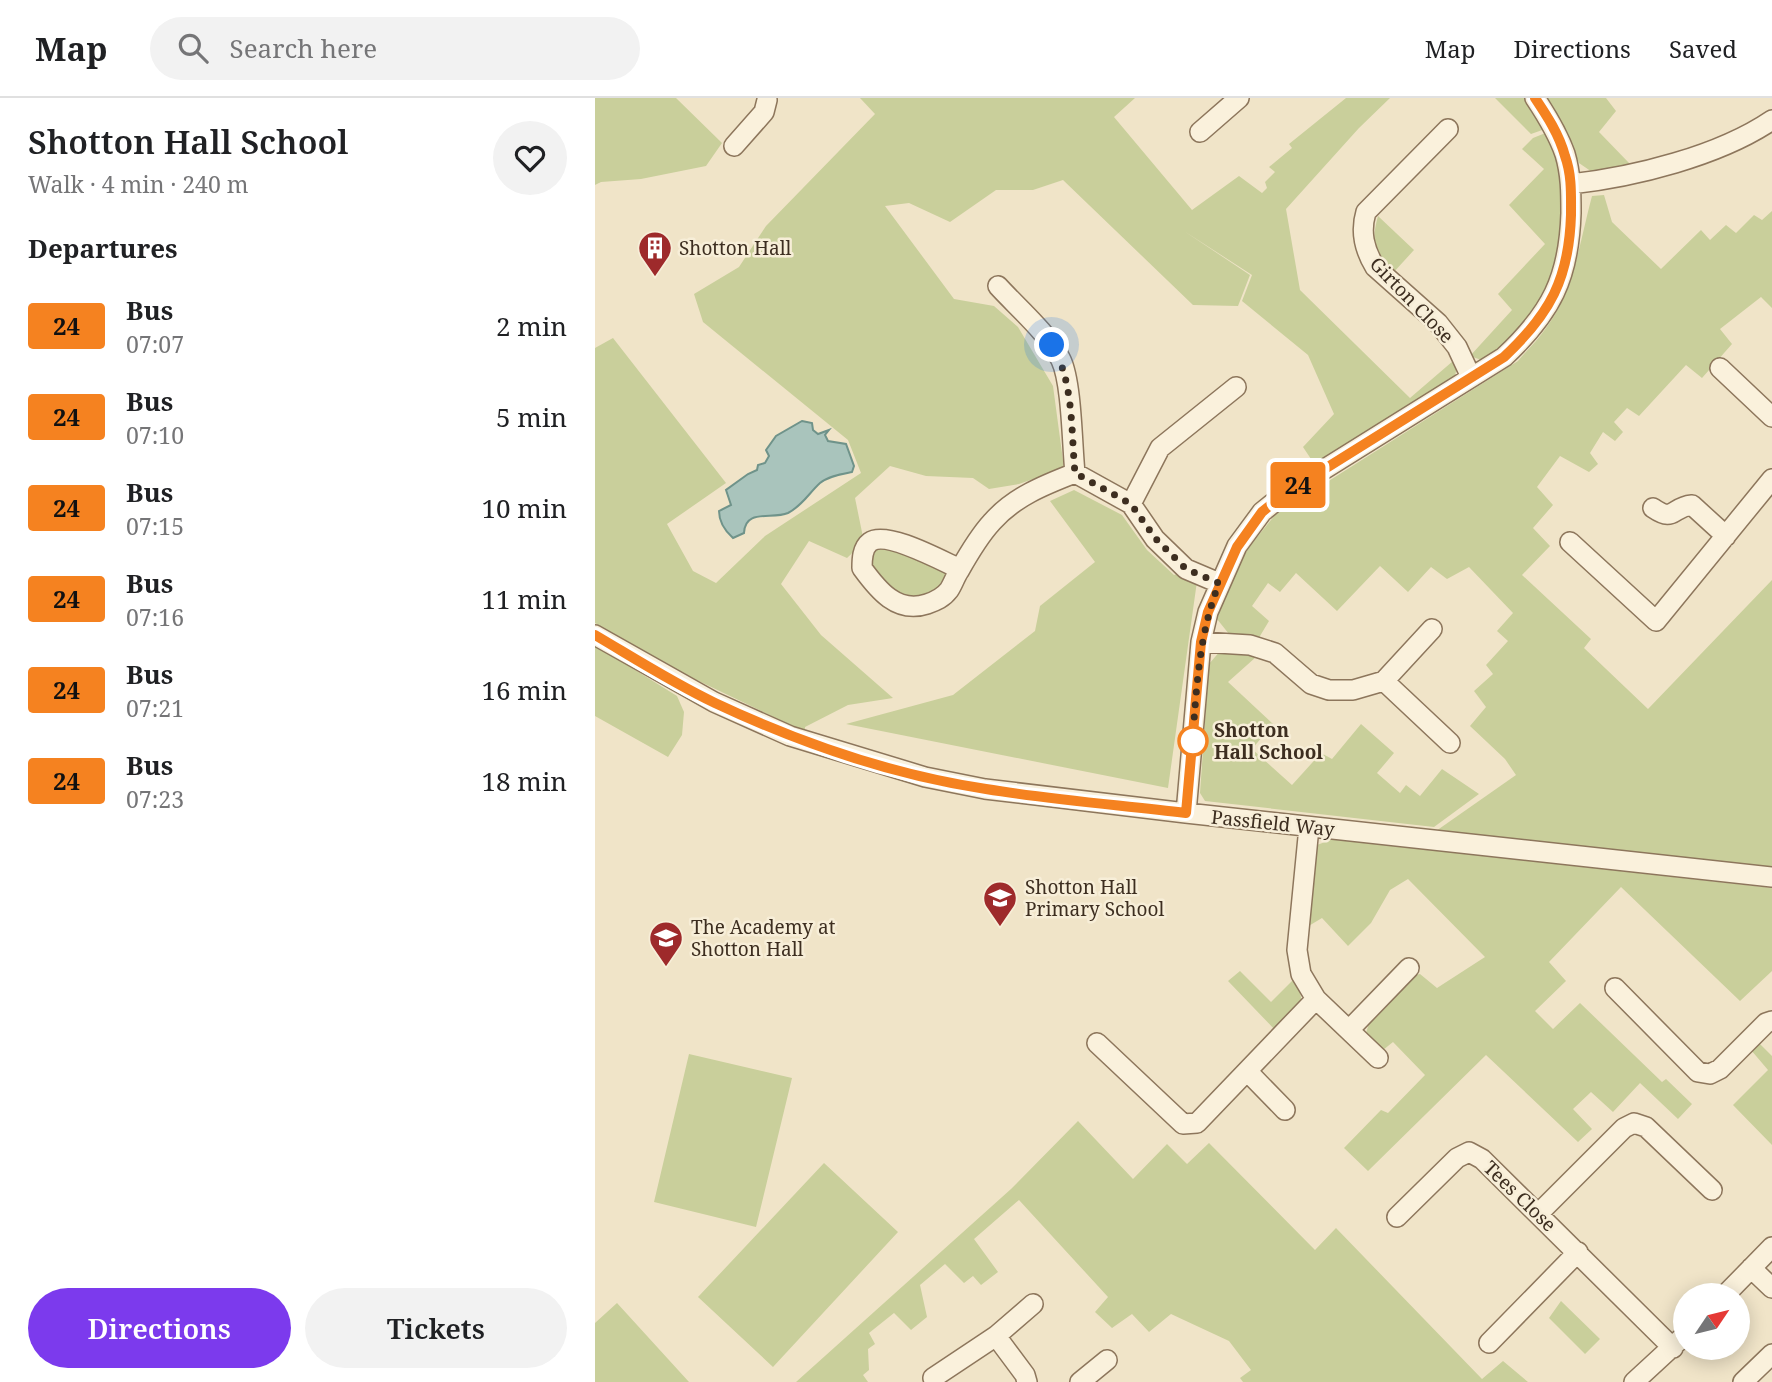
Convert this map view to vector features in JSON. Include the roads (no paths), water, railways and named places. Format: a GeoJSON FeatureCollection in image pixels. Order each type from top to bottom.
{"type":"FeatureCollection","features":[{"type":"Feature","properties":{"kind":"street"},"geometry":{"type":"LineString","coordinates":[[1200,132],[1239,98]]}},
{"type":"Feature","properties":{"kind":"street"},"geometry":{"type":"LineString","coordinates":[[1186,813],[1201,642],[1208,612],[1237,547],[1262,512],[1293,488],[1504,357],[1529,333],[1552,301],[1567,261],[1571,184],[1566,156],[1554,127],[1535,98]]}},
{"type":"Feature","properties":{"kind":"street"},"geometry":{"type":"LineString","coordinates":[[734,146],[764,112],[770,99]]}},
{"type":"Feature","properties":{"kind":"street"},"geometry":{"type":"LineString","coordinates":[[1571,184],[1633,174],[1681,160],[1722,146],[1772,120]]}},
{"type":"Feature","properties":{"kind":"street","name":"Girton Close"},"geometry":{"type":"LineString","coordinates":[[1448,129],[1366,212],[1362,227],[1368,255],[1375,267],[1438,323],[1457,347],[1471,377]]}},
{"type":"Feature","properties":{"kind":"street"},"geometry":{"type":"LineString","coordinates":[[998,286],[1052,345],[1062,362],[1075,473]]}},
{"type":"Feature","properties":{"kind":"street"},"geometry":{"type":"LineString","coordinates":[[1720,368],[1772,417]]}},
{"type":"Feature","properties":{"kind":"street"},"geometry":{"type":"LineString","coordinates":[[1131,504],[1160,448],[1237,387]]}},
{"type":"Feature","properties":{"kind":"street"},"geometry":{"type":"LineString","coordinates":[[960,569],[898,542],[881,538],[870,542],[863,553],[862,568],[868,577],[886,596],[901,606],[919,607],[938,601],[949,590],[991,522],[1010,505],[1038,487],[1075,473],[1131,504],[1156,539],[1186,569],[1219,583]]}},
{"type":"Feature","properties":{"kind":"street"},"geometry":{"type":"LineString","coordinates":[[1570,542],[1656,621],[1772,479]]}},
{"type":"Feature","properties":{"kind":"street"},"geometry":{"type":"LineString","coordinates":[[1653,508],[1665,516],[1670,516],[1684,506],[1692,505],[1726,536]]}},
{"type":"Feature","properties":{"kind":"street"},"geometry":{"type":"LineString","coordinates":[[1201,642],[1250,645],[1275,653],[1311,684],[1329,690],[1353,690],[1384,681],[1432,629]]}},
{"type":"Feature","properties":{"kind":"street","name":"Passfield Way"},"geometry":{"type":"LineString","coordinates":[[595,635],[714,702],[790,736],[925,777],[985,789],[1186,813],[1772,877]]}},
{"type":"Feature","properties":{"kind":"street"},"geometry":{"type":"LineString","coordinates":[[1384,681],[1450,743]]}},
{"type":"Feature","properties":{"kind":"street"},"geometry":{"type":"LineString","coordinates":[[1309,827],[1297,950],[1301,974],[1317,999],[1378,1058]]}},
{"type":"Feature","properties":{"kind":"street"},"geometry":{"type":"LineString","coordinates":[[1349,1030],[1409,968]]}},
{"type":"Feature","properties":{"kind":"street"},"geometry":{"type":"LineString","coordinates":[[1615,988],[1699,1072],[1710,1074],[1720,1069],[1766,1023],[1772,1021]]}},
{"type":"Feature","properties":{"kind":"street"},"geometry":{"type":"LineString","coordinates":[[1097,1043],[1183,1124],[1197,1123],[1317,999]]}},
{"type":"Feature","properties":{"kind":"street"},"geometry":{"type":"LineString","coordinates":[[1247,1071],[1285,1110]]}},
{"type":"Feature","properties":{"kind":"street"},"geometry":{"type":"LineString","coordinates":[[1539,1213],[1624,1128],[1634,1124],[1646,1127],[1712,1190]]}},
{"type":"Feature","properties":{"kind":"street","name":"Tees Close"},"geometry":{"type":"LineString","coordinates":[[1397,1217],[1457,1158],[1469,1152],[1482,1159],[1578,1252],[1673,1336]]}},
{"type":"Feature","properties":{"kind":"street"},"geometry":{"type":"LineString","coordinates":[[1737,1283],[1772,1247]]}},
{"type":"Feature","properties":{"kind":"street"},"geometry":{"type":"LineString","coordinates":[[1489,1343],[1578,1252]]}},
{"type":"Feature","properties":{"kind":"street"},"geometry":{"type":"LineString","coordinates":[[1751,1268],[1772,1288]]}},
{"type":"Feature","properties":{"kind":"street"},"geometry":{"type":"LineString","coordinates":[[933,1378],[996,1336],[1033,1304]]}},
{"type":"Feature","properties":{"kind":"street"},"geometry":{"type":"LineString","coordinates":[[996,1336],[1025,1375],[1027,1382]]}},
{"type":"Feature","properties":{"kind":"street"},"geometry":{"type":"LineString","coordinates":[[1634,1382],[1673,1346]]}},
{"type":"Feature","properties":{"kind":"street"},"geometry":{"type":"LineString","coordinates":[[1743,1382],[1772,1354]]}},
{"type":"Feature","properties":{"kind":"street"},"geometry":{"type":"LineString","coordinates":[[1080,1382],[1107,1360]]}},
{"type":"Feature","properties":{"kind":"water"},"geometry":{"type":"Polygon","coordinates":[[[802,421],[812,423],[813,430],[818,434],[829,430],[825,435],[828,441],[846,444],[854,466],[852,472],[823,481],[788,513],[749,520],[744,533],[733,538],[723,526],[719,515],[719,511],[731,505],[726,490],[757,470],[758,465],[765,463],[769,456],[766,450],[776,436],[802,421]]]}},
{"type":"Feature","properties":{"kind":"place","name":"Shotton Hall"},"geometry":{"type":"Point","coordinates":[655,278]}},
{"type":"Feature","properties":{"kind":"place","name":"Shotton Hall School"},"geometry":{"type":"Point","coordinates":[1193,741]}},
{"type":"Feature","properties":{"kind":"place","name":"Shotton Hall Primary School"},"geometry":{"type":"Point","coordinates":[1000,928]}},
{"type":"Feature","properties":{"kind":"place","name":"The Academy at Shotton Hall"},"geometry":{"type":"Point","coordinates":[666,968]}}]}
